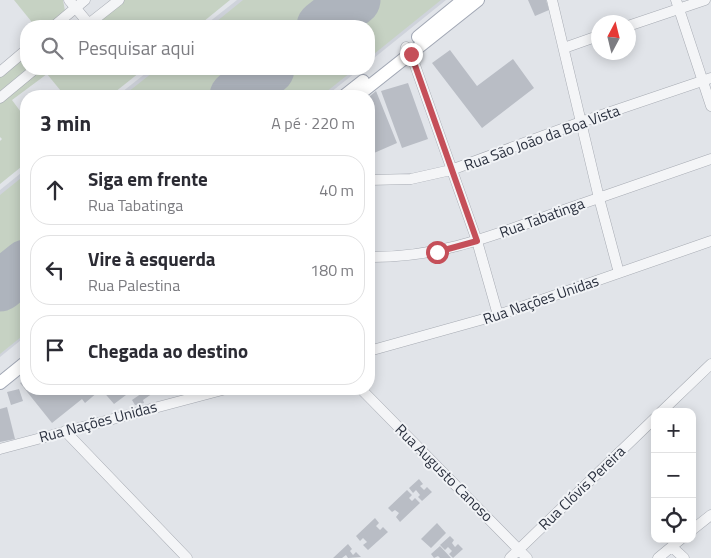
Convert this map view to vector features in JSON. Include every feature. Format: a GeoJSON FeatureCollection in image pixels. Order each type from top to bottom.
{"type":"FeatureCollection","features":[{"type":"Feature","properties":{"kind":"main road"},"geometry":{"type":"LineString","coordinates":[[426,36],[463,0]]}},
{"type":"Feature","properties":{"kind":"main road"},"geometry":{"type":"LineString","coordinates":[[364,90],[408,50],[478,0]]}},
{"type":"Feature","properties":{"kind":"main road"},"geometry":{"type":"LineString","coordinates":[[353,90],[390,65]]}},
{"type":"Feature","properties":{"kind":"main road"},"geometry":{"type":"LineString","coordinates":[[0,372],[20,356]]}},
{"type":"Feature","properties":{"kind":"main road"},"geometry":{"type":"LineString","coordinates":[[0,383],[20,367]]}},
{"type":"Feature","properties":{"kind":"street"},"geometry":{"type":"LineString","coordinates":[[59,20],[72,4],[85,0]]}},
{"type":"Feature","properties":{"kind":"street"},"geometry":{"type":"LineString","coordinates":[[94,20],[119,0]]}},
{"type":"Feature","properties":{"kind":"street"},"geometry":{"type":"LineString","coordinates":[[552,0],[599,198],[619,273]]}},
{"type":"Feature","properties":{"kind":"street"},"geometry":{"type":"LineString","coordinates":[[636,22],[678,4],[705,0]]}},
{"type":"Feature","properties":{"kind":"street"},"geometry":{"type":"LineString","coordinates":[[72,4],[84,20]]}},
{"type":"Feature","properties":{"kind":"street"},"geometry":{"type":"LineString","coordinates":[[678,4],[707,80],[711,106]]}},
{"type":"Feature","properties":{"kind":"street"},"geometry":{"type":"LineString","coordinates":[[564,48],[591,38]]}},
{"type":"Feature","properties":{"kind":"street"},"geometry":{"type":"LineString","coordinates":[[408,50],[477,241],[498,315]]}},
{"type":"Feature","properties":{"kind":"street"},"geometry":{"type":"LineString","coordinates":[[0,72],[20,55]]}},
{"type":"Feature","properties":{"kind":"street"},"geometry":{"type":"LineString","coordinates":[[0,98],[29,75]]}},
{"type":"Feature","properties":{"kind":"street","name":"Rua São João da Boa Vista"},"geometry":{"type":"LineString","coordinates":[[375,180],[411,179],[451,170],[581,122],[707,80]]}},
{"type":"Feature","properties":{"kind":"street","name":"Rua Tabatinga"},"geometry":{"type":"LineString","coordinates":[[375,257],[437,252],[477,241],[711,159]]}},
{"type":"Feature","properties":{"kind":"street","name":"Rua Nações Unidas"},"geometry":{"type":"LineString","coordinates":[[375,349],[498,315],[711,241]]}},
{"type":"Feature","properties":{"kind":"street"},"geometry":{"type":"LineString","coordinates":[[666,408],[711,364]]}},
{"type":"Feature","properties":{"kind":"street","name":"Rua Nações Unidas"},"geometry":{"type":"LineString","coordinates":[[0,449],[203,395]]}},
{"type":"Feature","properties":{"kind":"street","name":"Rua Augusto Canoso"},"geometry":{"type":"LineString","coordinates":[[366,395],[527,558]]}},
{"type":"Feature","properties":{"kind":"street","name":"Rua Clóvis Pereira"},"geometry":{"type":"LineString","coordinates":[[510,558],[651,422]]}},
{"type":"Feature","properties":{"kind":"street"},"geometry":{"type":"LineString","coordinates":[[65,431],[187,558]]}},
{"type":"Feature","properties":{"kind":"street"},"geometry":{"type":"LineString","coordinates":[[696,527],[711,515]]}},
{"type":"Feature","properties":{"kind":"street"},"geometry":{"type":"LineString","coordinates":[[658,558],[676,543]]}},
{"type":"Feature","properties":{"kind":"street"},"geometry":{"type":"LineString","coordinates":[[672,547],[684,558]]}},
{"type":"Feature","properties":{"kind":"shaded area"},"geometry":{"type":"Polygon","coordinates":[[[237,0],[446,0],[375,57],[375,20],[212,20],[237,0]]]}},
{"type":"Feature","properties":{"kind":"shaded area"},"geometry":{"type":"Polygon","coordinates":[[[143,75],[352,75],[334,90],[125,90],[143,75]]]}},
{"type":"Feature","properties":{"kind":"shaded area"},"geometry":{"type":"Polygon","coordinates":[[[20,174],[20,341],[0,357],[0,190],[20,174]]]}},
{"type":"Feature","properties":{"kind":"green space"},"geometry":{"type":"Polygon","coordinates":[[[14,0],[63,0],[65,11],[54,20],[30,20],[14,0]]]}},
{"type":"Feature","properties":{"kind":"green space"},"geometry":{"type":"Polygon","coordinates":[[[124,0],[230,0],[205,20],[99,20],[124,0]]]}},
{"type":"Feature","properties":{"kind":"green space"},"geometry":{"type":"Polygon","coordinates":[[[243,0],[336,0],[311,20],[218,20],[243,0]]]}},
{"type":"Feature","properties":{"kind":"green space"},"geometry":{"type":"Polygon","coordinates":[[[375,0],[441,0],[375,53],[375,20],[350,20],[375,0]]]}},
{"type":"Feature","properties":{"kind":"green space"},"geometry":{"type":"Polygon","coordinates":[[[20,60],[20,75],[0,91],[0,76],[20,60]]]}},
{"type":"Feature","properties":{"kind":"green space"},"geometry":{"type":"Polygon","coordinates":[[[31,75],[46,75],[25,90],[20,90],[20,94],[12,100],[20,111],[20,168],[0,184],[0,141],[2,139],[0,137],[0,100],[31,75]]]}},
{"type":"Feature","properties":{"kind":"green space"},"geometry":{"type":"Polygon","coordinates":[[[48,75],[136,75],[118,90],[60,90],[48,75]]]}},
{"type":"Feature","properties":{"kind":"green space"},"geometry":{"type":"Polygon","coordinates":[[[149,75],[242,75],[224,90],[131,90],[149,75]]]}},
{"type":"Feature","properties":{"kind":"green space"},"geometry":{"type":"Polygon","coordinates":[[[282,75],[347,75],[329,90],[264,90],[282,75]]]}},
{"type":"Feature","properties":{"kind":"green space"},"geometry":{"type":"Polygon","coordinates":[[[20,179],[20,253],[0,269],[0,195],[20,179]]]}},
{"type":"Feature","properties":{"kind":"green space"},"geometry":{"type":"Polygon","coordinates":[[[20,287],[20,338],[0,354],[0,303],[20,287]]]}},
{"type":"Feature","properties":{"kind":"building"},"geometry":{"type":"Polygon","coordinates":[[[528,0],[546,0],[549,10],[535,16],[528,0]]]}},
{"type":"Feature","properties":{"kind":"building"},"geometry":{"type":"Polygon","coordinates":[[[450,50],[477,86],[513,59],[534,88],[482,128],[432,63],[450,50]]]}},
{"type":"Feature","properties":{"kind":"building"},"geometry":{"type":"Polygon","coordinates":[[[408,83],[428,139],[402,148],[381,91],[408,83]]]}},
{"type":"Feature","properties":{"kind":"building"},"geometry":{"type":"Polygon","coordinates":[[[375,92],[397,143],[375,153],[375,92]]]}},
{"type":"Feature","properties":{"kind":"building"},"geometry":{"type":"Polygon","coordinates":[[[19,389],[23,401],[11,405],[7,392],[19,389]]]}},
{"type":"Feature","properties":{"kind":"building"},"geometry":{"type":"Polygon","coordinates":[[[30,395],[94,395],[85,403],[82,399],[52,423],[30,395]]]}},
{"type":"Feature","properties":{"kind":"building"},"geometry":{"type":"Polygon","coordinates":[[[106,395],[126,395],[114,404],[106,395]]]}},
{"type":"Feature","properties":{"kind":"building"},"geometry":{"type":"Polygon","coordinates":[[[139,395],[150,395],[143,400],[144,403],[135,405],[132,400],[139,395]]]}},
{"type":"Feature","properties":{"kind":"building"},"geometry":{"type":"Polygon","coordinates":[[[7,407],[15,439],[0,442],[0,409],[7,407]]]}},
{"type":"Feature","properties":{"kind":"building"},"geometry":{"type":"Polygon","coordinates":[[[419,479],[423,484],[420,486],[424,490],[427,487],[432,492],[422,501],[418,497],[420,495],[416,490],[413,493],[409,488],[419,479]]]}},
{"type":"Feature","properties":{"kind":"building"},"geometry":{"type":"Polygon","coordinates":[[[407,490],[412,495],[409,498],[412,501],[415,498],[420,503],[400,522],[396,517],[399,513],[395,510],[392,512],[388,508],[407,490]]]}},
{"type":"Feature","properties":{"kind":"building"},"geometry":{"type":"Polygon","coordinates":[[[375,518],[379,523],[376,526],[380,530],[383,527],[388,532],[368,550],[363,545],[367,542],[363,538],[360,541],[356,536],[375,518]]]}},
{"type":"Feature","properties":{"kind":"building"},"geometry":{"type":"Polygon","coordinates":[[[437,523],[446,533],[431,548],[421,539],[437,523]]]}},
{"type":"Feature","properties":{"kind":"building"},"geometry":{"type":"Polygon","coordinates":[[[450,536],[454,540],[452,543],[455,547],[458,544],[463,549],[453,558],[449,554],[452,551],[448,547],[445,550],[440,545],[450,536]]]}},
{"type":"Feature","properties":{"kind":"building"},"geometry":{"type":"Polygon","coordinates":[[[348,544],[352,549],[350,551],[353,555],[356,552],[361,557],[348,558],[346,555],[342,558],[333,558],[348,544]]]}},
{"type":"Feature","properties":{"kind":"building"},"geometry":{"type":"Polygon","coordinates":[[[440,546],[451,558],[440,558],[438,556],[434,558],[431,554],[440,546]]]}},
{"type":"Feature","properties":{"kind":"runway"},"geometry":{"type":"LineString","coordinates":[[330,20],[355,0]]}},
{"type":"Feature","properties":{"kind":"runway"},"geometry":{"type":"LineString","coordinates":[[243,90],[261,75]]}},
{"type":"Feature","properties":{"kind":"runway"},"geometry":{"type":"LineString","coordinates":[[0,286],[20,270]]}},
{"type":"Feature","properties":{"kind":"route"},"geometry":{"type":"LineString","coordinates":[[411,54],[477,241],[437,252]]}}]}
